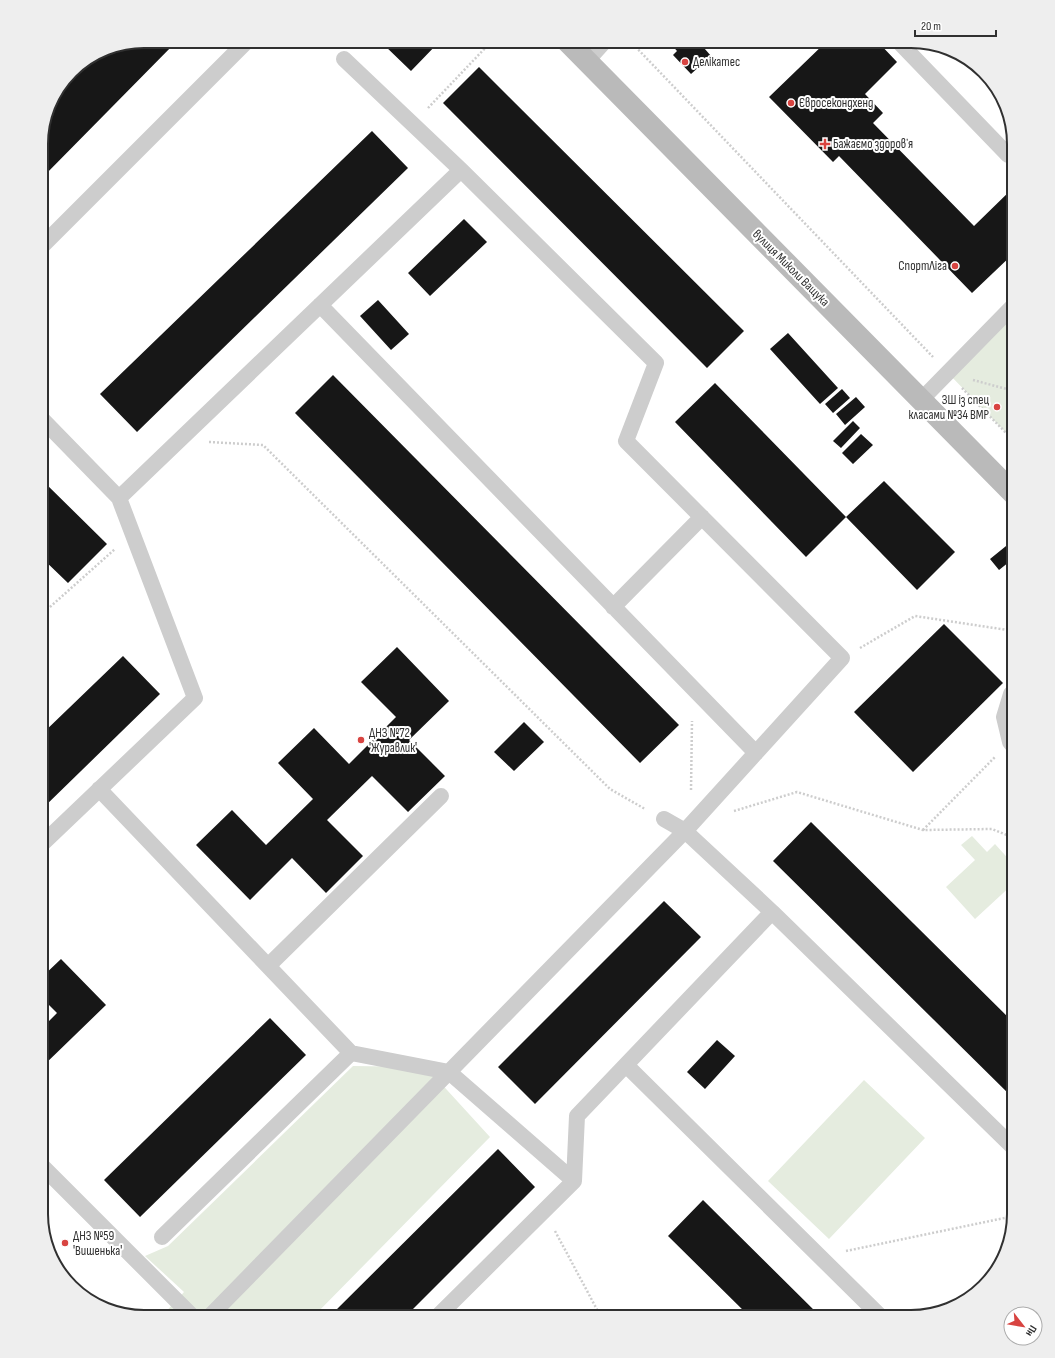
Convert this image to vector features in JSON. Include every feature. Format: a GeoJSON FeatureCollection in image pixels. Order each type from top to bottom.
{"type":"FeatureCollection","features":[{"type":"Feature","properties":{"kind":"street","name":"вулиця Миколи Ващука"},"geometry":{"type":"LineString","coordinates":[[574,48],[1007,487]]}},
{"type":"Feature","properties":{"kind":"lane"},"geometry":{"type":"LineString","coordinates":[[48,240],[240,48]]}},
{"type":"Feature","properties":{"kind":"lane"},"geometry":{"type":"LineString","coordinates":[[587,61],[599,48]]}},
{"type":"Feature","properties":{"kind":"lane"},"geometry":{"type":"LineString","coordinates":[[905,48],[1007,154]]}},
{"type":"Feature","properties":{"kind":"lane"},"geometry":{"type":"LineString","coordinates":[[216,1310],[688,827],[842,658],[626,441],[656,363],[461,170],[344,59]]}},
{"type":"Feature","properties":{"kind":"lane"},"geometry":{"type":"LineString","coordinates":[[119,498],[461,170]]}},
{"type":"Feature","properties":{"kind":"lane"},"geometry":{"type":"LineString","coordinates":[[320,305],[756,753]]}},
{"type":"Feature","properties":{"kind":"lane"},"geometry":{"type":"LineString","coordinates":[[921,400],[1007,312]]}},
{"type":"Feature","properties":{"kind":"lane"},"geometry":{"type":"LineString","coordinates":[[48,425],[119,498],[195,698],[48,838]]}},
{"type":"Feature","properties":{"kind":"lane"},"geometry":{"type":"LineString","coordinates":[[613,607],[702,517]]}},
{"type":"Feature","properties":{"kind":"lane"},"geometry":{"type":"LineString","coordinates":[[1007,707],[1004,717],[1007,728]]}},
{"type":"Feature","properties":{"kind":"lane"},"geometry":{"type":"LineString","coordinates":[[99,789],[351,1053],[449,1072],[574,1180]]}},
{"type":"Feature","properties":{"kind":"lane"},"geometry":{"type":"LineString","coordinates":[[268,966],[441,796]]}},
{"type":"Feature","properties":{"kind":"lane"},"geometry":{"type":"LineString","coordinates":[[664,819],[688,827],[772,912],[1007,1141]]}},
{"type":"Feature","properties":{"kind":"lane"},"geometry":{"type":"LineString","coordinates":[[444,1310],[574,1180],[577,1116],[772,912]]}},
{"type":"Feature","properties":{"kind":"lane"},"geometry":{"type":"LineString","coordinates":[[162,1237],[351,1053]]}},
{"type":"Feature","properties":{"kind":"lane"},"geometry":{"type":"LineString","coordinates":[[626,1065],[874,1310]]}},
{"type":"Feature","properties":{"kind":"lane"},"geometry":{"type":"LineString","coordinates":[[48,1172],[186,1310]]}},
{"type":"Feature","properties":{"kind":"path"},"geometry":{"type":"LineString","coordinates":[[413,124],[483,48]]}},
{"type":"Feature","properties":{"kind":"path"},"geometry":{"type":"LineString","coordinates":[[637,48],[1007,434]]}},
{"type":"Feature","properties":{"kind":"path"},"geometry":{"type":"LineString","coordinates":[[947,372],[1007,389]]}},
{"type":"Feature","properties":{"kind":"path"},"geometry":{"type":"LineString","coordinates":[[179,441],[263,445],[610,789],[664,819]]}},
{"type":"Feature","properties":{"kind":"path"},"geometry":{"type":"LineString","coordinates":[[48,610],[132,534]]}},
{"type":"Feature","properties":{"kind":"path"},"geometry":{"type":"LineString","coordinates":[[842,658],[915,616],[1007,630]]}},
{"type":"Feature","properties":{"kind":"path"},"geometry":{"type":"LineString","coordinates":[[688,827],[693,688]]}},
{"type":"Feature","properties":{"kind":"path"},"geometry":{"type":"LineString","coordinates":[[922,830],[1007,750]]}},
{"type":"Feature","properties":{"kind":"path"},"geometry":{"type":"LineString","coordinates":[[729,812],[798,792],[922,830],[992,829],[1007,835]]}},
{"type":"Feature","properties":{"kind":"path"},"geometry":{"type":"LineString","coordinates":[[544,1211],[597,1310]]}},
{"type":"Feature","properties":{"kind":"path"},"geometry":{"type":"LineString","coordinates":[[819,1256],[1007,1217]]}},
{"type":"Feature","properties":{"kind":"shaded area","name":"ЗШ із спец класами №34 ВМР"},"geometry":{"type":"Polygon","coordinates":[[[1007,312],[1007,434],[947,372],[1007,312]]]}},
{"type":"Feature","properties":{"kind":"shaded area"},"geometry":{"type":"Polygon","coordinates":[[[972,836],[987,852],[995,844],[1007,857],[1007,889],[975,919],[946,887],[975,860],[961,845],[972,836]]]}},
{"type":"Feature","properties":{"kind":"shaded area"},"geometry":{"type":"Polygon","coordinates":[[[353,1066],[426,1067],[490,1137],[320,1310],[167,1310],[184,1292],[145,1256],[168,1246],[353,1066]]]}},
{"type":"Feature","properties":{"kind":"shaded area"},"geometry":{"type":"Polygon","coordinates":[[[864,1080],[925,1138],[829,1239],[768,1181],[864,1080]]]}},
{"type":"Feature","properties":{"kind":"building"},"geometry":{"type":"Polygon","coordinates":[[[138,48],[170,48],[48,172],[48,138],[51,119],[58,101],[76,76],[101,58],[119,51],[138,48]]]}},
{"type":"Feature","properties":{"kind":"building"},"geometry":{"type":"Polygon","coordinates":[[[387,48],[433,48],[411,71],[387,48]]]}},
{"type":"Feature","properties":{"kind":"building"},"geometry":{"type":"Polygon","coordinates":[[[674,48],[704,48],[711,56],[691,74],[673,55],[677,51],[674,48]]]}},
{"type":"Feature","properties":{"kind":"building"},"geometry":{"type":"Polygon","coordinates":[[[820,48],[884,48],[897,62],[865,94],[883,113],[873,123],[974,226],[1007,194],[1007,260],[972,293],[839,156],[833,162],[769,97],[820,48]]]}},
{"type":"Feature","properties":{"kind":"building"},"geometry":{"type":"Polygon","coordinates":[[[479,67],[744,331],[707,368],[443,103],[479,67]]]}},
{"type":"Feature","properties":{"kind":"building"},"geometry":{"type":"Polygon","coordinates":[[[372,131],[408,168],[137,432],[100,394],[372,131]]]}},
{"type":"Feature","properties":{"kind":"building"},"geometry":{"type":"Polygon","coordinates":[[[464,219],[487,242],[430,296],[408,273],[464,219]]]}},
{"type":"Feature","properties":{"kind":"building"},"geometry":{"type":"Polygon","coordinates":[[[378,300],[409,334],[391,350],[360,316],[378,300]]]}},
{"type":"Feature","properties":{"kind":"building"},"geometry":{"type":"Polygon","coordinates":[[[788,333],[838,388],[820,404],[770,349],[788,333]]]}},
{"type":"Feature","properties":{"kind":"building"},"geometry":{"type":"Polygon","coordinates":[[[333,375],[679,725],[640,763],[295,413],[333,375]]]}},
{"type":"Feature","properties":{"kind":"building"},"geometry":{"type":"Polygon","coordinates":[[[715,383],[846,517],[806,557],[675,422],[715,383]]]}},
{"type":"Feature","properties":{"kind":"building"},"geometry":{"type":"Polygon","coordinates":[[[842,389],[850,398],[833,413],[825,404],[842,389]]]}},
{"type":"Feature","properties":{"kind":"building"},"geometry":{"type":"Polygon","coordinates":[[[856,397],[865,407],[845,425],[836,414],[856,397]]]}},
{"type":"Feature","properties":{"kind":"building"},"geometry":{"type":"Polygon","coordinates":[[[853,421],[860,428],[841,448],[833,441],[853,421]]]}},
{"type":"Feature","properties":{"kind":"building"},"geometry":{"type":"Polygon","coordinates":[[[861,434],[873,445],[853,464],[842,453],[861,434]]]}},
{"type":"Feature","properties":{"kind":"building"},"geometry":{"type":"Polygon","coordinates":[[[884,481],[955,552],[917,590],[846,517],[884,481]]]}},
{"type":"Feature","properties":{"kind":"building"},"geometry":{"type":"Polygon","coordinates":[[[48,486],[107,544],[68,583],[48,564],[48,486]]]}},
{"type":"Feature","properties":{"kind":"building"},"geometry":{"type":"Polygon","coordinates":[[[1007,545],[1007,564],[999,570],[990,559],[1007,545]]]}},
{"type":"Feature","properties":{"kind":"building"},"geometry":{"type":"Polygon","coordinates":[[[944,624],[1003,683],[913,772],[854,712],[944,624]]]}},
{"type":"Feature","properties":{"kind":"building"},"geometry":{"type":"Polygon","coordinates":[[[397,647],[449,701],[409,740],[445,776],[408,812],[372,776],[327,820],[363,856],[326,893],[292,858],[250,900],[196,845],[232,810],[266,845],[313,799],[278,763],[314,728],[349,764],[396,717],[361,682],[397,647]]]}},
{"type":"Feature","properties":{"kind":"building"},"geometry":{"type":"Polygon","coordinates":[[[123,656],[160,694],[48,803],[48,728],[123,656]]]}},
{"type":"Feature","properties":{"kind":"building"},"geometry":{"type":"Polygon","coordinates":[[[524,722],[544,742],[514,771],[494,752],[524,722]]]}},
{"type":"Feature","properties":{"kind":"building"},"geometry":{"type":"Polygon","coordinates":[[[811,822],[1007,1016],[1007,1092],[773,861],[811,822]]]}},
{"type":"Feature","properties":{"kind":"building"},"geometry":{"type":"Polygon","coordinates":[[[664,901],[701,937],[535,1104],[498,1067],[664,901]]]}},
{"type":"Feature","properties":{"kind":"building"},"geometry":{"type":"Polygon","coordinates":[[[61,959],[106,1005],[48,1061],[48,1022],[57,1013],[48,1004],[48,971],[61,959]]]}},
{"type":"Feature","properties":{"kind":"building"},"geometry":{"type":"Polygon","coordinates":[[[270,1018],[306,1055],[140,1217],[104,1180],[270,1018]]]}},
{"type":"Feature","properties":{"kind":"building"},"geometry":{"type":"Polygon","coordinates":[[[717,1040],[735,1056],[705,1089],[687,1072],[717,1040]]]}},
{"type":"Feature","properties":{"kind":"building"},"geometry":{"type":"Polygon","coordinates":[[[498,1149],[535,1187],[412,1310],[336,1310],[498,1149]]]}},
{"type":"Feature","properties":{"kind":"building"},"geometry":{"type":"Polygon","coordinates":[[[703,1200],[814,1310],[743,1310],[668,1236],[703,1200]]]}},
{"type":"Feature","properties":{"kind":"place","name":"Делікатес"},"geometry":{"type":"Point","coordinates":[685,62]}},
{"type":"Feature","properties":{"kind":"place","name":"Євросекондхенд"},"geometry":{"type":"Point","coordinates":[791,103]}},
{"type":"Feature","properties":{"kind":"place","name":"Бажаємо здоровʼя"},"geometry":{"type":"Point","coordinates":[825,144]}},
{"type":"Feature","properties":{"kind":"place","name":"СпортЛіга"},"geometry":{"type":"Point","coordinates":[955,266]}},
{"type":"Feature","properties":{"kind":"place","name":"ЗШ із спец класами №34 ВМР"},"geometry":{"type":"Point","coordinates":[997,407]}},
{"type":"Feature","properties":{"kind":"place","name":"ДНЗ №72 'Журавлик'"},"geometry":{"type":"Point","coordinates":[361,740]}},
{"type":"Feature","properties":{"kind":"place","name":"ДНЗ №59 'Вишенька'"},"geometry":{"type":"Point","coordinates":[65,1243]}}]}
